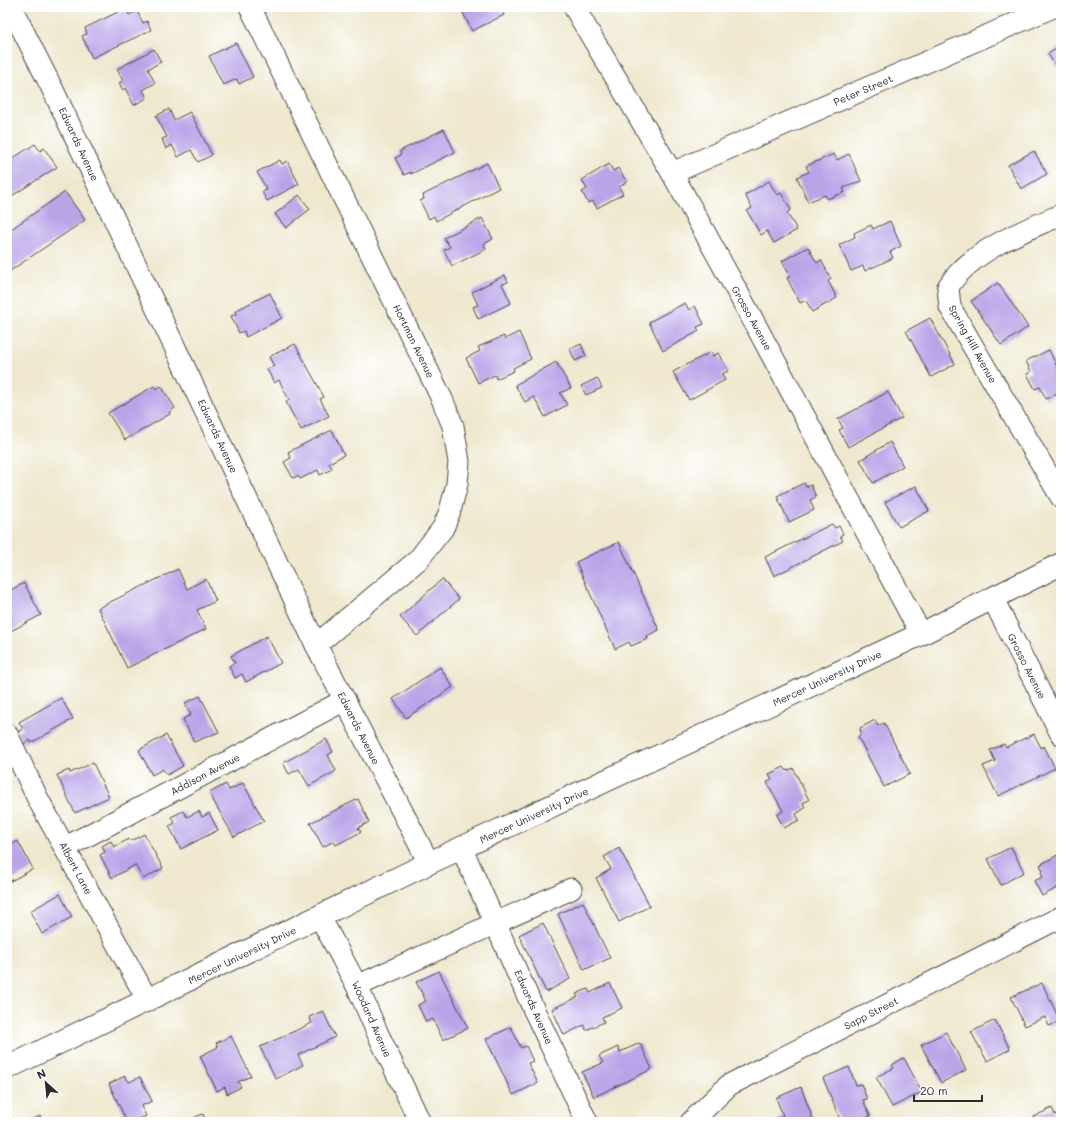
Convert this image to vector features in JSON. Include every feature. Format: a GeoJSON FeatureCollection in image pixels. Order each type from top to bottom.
{"type":"FeatureCollection","features":[{"type":"Feature","properties":{"kind":"main road","name":"Mercer University Drive"},"geometry":{"type":"LineString","coordinates":[[7,1068],[148,1001],[429,863],[921,634],[1061,564]]}},
{"type":"Feature","properties":{"kind":"street","name":"Edwards Avenue"},"geometry":{"type":"LineString","coordinates":[[11,7],[54,90],[316,645],[429,863]]}},
{"type":"Feature","properties":{"kind":"street","name":"Hortman Avenue"},"geometry":{"type":"LineString","coordinates":[[250,7],[442,399],[453,426],[459,462],[455,491],[450,512],[443,528],[418,560],[316,645]]}},
{"type":"Feature","properties":{"kind":"street","name":"Grosso Avenue"},"geometry":{"type":"LineString","coordinates":[[574,7],[672,173],[754,322],[921,634]]}},
{"type":"Feature","properties":{"kind":"street","name":"Peter Street"},"geometry":{"type":"LineString","coordinates":[[672,173],[1053,7]]}},
{"type":"Feature","properties":{"kind":"street","name":"Spring Hill Avenue"},"geometry":{"type":"LineString","coordinates":[[1061,215],[1030,228],[980,256],[956,274],[948,287],[950,307],[1061,496]]}},
{"type":"Feature","properties":{"kind":"street","name":"Grosso Avenue"},"geometry":{"type":"LineString","coordinates":[[993,598],[1061,734]]}},
{"type":"Feature","properties":{"kind":"street","name":"Addison Avenue"},"geometry":{"type":"LineString","coordinates":[[66,847],[345,700]]}},
{"type":"Feature","properties":{"kind":"street","name":"Albert Lane"},"geometry":{"type":"LineString","coordinates":[[7,734],[38,799],[66,847],[148,1001]]}},
{"type":"Feature","properties":{"kind":"street","name":"Edwards Avenue"},"geometry":{"type":"LineString","coordinates":[[462,848],[533,1008],[587,1122]]}},
{"type":"Feature","properties":{"kind":"street"},"geometry":{"type":"LineString","coordinates":[[357,986],[570,889]]}},
{"type":"Feature","properties":{"kind":"street","name":"Woodard Avenue"},"geometry":{"type":"LineString","coordinates":[[320,917],[357,986],[420,1122]]}},
{"type":"Feature","properties":{"kind":"street","name":"Sapp Street"},"geometry":{"type":"LineString","coordinates":[[691,1122],[729,1085],[1061,917]]}},
{"type":"Feature","properties":{"kind":"building"},"geometry":{"type":"Polygon","coordinates":[[[460,7],[500,7],[504,15],[472,31],[460,7]]]}},
{"type":"Feature","properties":{"kind":"building"},"geometry":{"type":"Polygon","coordinates":[[[126,8],[129,15],[137,11],[143,23],[147,21],[151,30],[92,58],[82,36],[87,34],[85,28],[126,8]]]}},
{"type":"Feature","properties":{"kind":"building"},"geometry":{"type":"Polygon","coordinates":[[[236,43],[253,77],[239,84],[237,79],[223,85],[209,56],[236,43]]]}},
{"type":"Feature","properties":{"kind":"building"},"geometry":{"type":"Polygon","coordinates":[[[1061,46],[1061,65],[1057,68],[1048,54],[1061,46]]]}},
{"type":"Feature","properties":{"kind":"building"},"geometry":{"type":"Polygon","coordinates":[[[154,49],[161,62],[148,69],[155,83],[143,90],[147,98],[134,105],[125,88],[123,90],[119,83],[123,81],[117,69],[154,49]]]}},
{"type":"Feature","properties":{"kind":"building"},"geometry":{"type":"Polygon","coordinates":[[[169,109],[174,120],[190,112],[212,155],[198,162],[191,150],[178,157],[172,145],[166,149],[162,139],[167,137],[156,116],[169,109]]]}},
{"type":"Feature","properties":{"kind":"building"},"geometry":{"type":"Polygon","coordinates":[[[444,129],[455,152],[411,174],[411,172],[404,175],[395,158],[401,155],[400,151],[444,129]]]}},
{"type":"Feature","properties":{"kind":"building"},"geometry":{"type":"Polygon","coordinates":[[[35,144],[40,151],[44,148],[57,167],[7,199],[7,162],[35,144]]]}},
{"type":"Feature","properties":{"kind":"building"},"geometry":{"type":"Polygon","coordinates":[[[1034,151],[1047,174],[1021,189],[1008,165],[1034,151]]]}},
{"type":"Feature","properties":{"kind":"building"},"geometry":{"type":"Polygon","coordinates":[[[834,154],[837,160],[849,154],[861,181],[843,188],[845,192],[827,199],[825,195],[808,202],[797,177],[809,172],[806,166],[834,154]]]}},
{"type":"Feature","properties":{"kind":"building"},"geometry":{"type":"Polygon","coordinates":[[[280,160],[282,164],[287,161],[299,184],[267,201],[262,192],[267,190],[257,172],[280,160]]]}},
{"type":"Feature","properties":{"kind":"building"},"geometry":{"type":"Polygon","coordinates":[[[487,163],[499,188],[436,221],[434,216],[429,219],[420,201],[424,199],[423,195],[487,163]]]}},
{"type":"Feature","properties":{"kind":"building"},"geometry":{"type":"Polygon","coordinates":[[[609,164],[613,171],[618,168],[627,182],[619,187],[623,194],[597,208],[593,201],[588,203],[582,192],[587,189],[582,180],[609,164]]]}},
{"type":"Feature","properties":{"kind":"building"},"geometry":{"type":"Polygon","coordinates":[[[769,181],[777,195],[781,193],[791,210],[787,213],[797,230],[774,243],[767,231],[761,235],[747,211],[752,208],[745,195],[769,181]]]}},
{"type":"Feature","properties":{"kind":"building"},"geometry":{"type":"Polygon","coordinates":[[[65,192],[85,220],[7,273],[7,232],[65,192]]]}},
{"type":"Feature","properties":{"kind":"building"},"geometry":{"type":"Polygon","coordinates":[[[299,195],[310,209],[286,228],[275,214],[299,195]]]}},
{"type":"Feature","properties":{"kind":"building"},"geometry":{"type":"Polygon","coordinates":[[[482,218],[493,239],[484,244],[486,249],[452,266],[444,250],[450,247],[444,238],[482,218]]]}},
{"type":"Feature","properties":{"kind":"building"},"geometry":{"type":"Polygon","coordinates":[[[890,221],[901,246],[890,252],[893,258],[865,271],[863,266],[851,271],[839,245],[855,237],[854,233],[871,225],[873,229],[890,221]]]}},
{"type":"Feature","properties":{"kind":"building"},"geometry":{"type":"Polygon","coordinates":[[[808,247],[817,263],[821,260],[831,279],[828,281],[837,298],[812,312],[806,300],[800,303],[787,278],[790,276],[782,261],[808,247]]]}},
{"type":"Feature","properties":{"kind":"building"},"geometry":{"type":"Polygon","coordinates":[[[505,275],[508,282],[502,284],[511,303],[478,319],[473,307],[478,305],[472,292],[505,275]]]}},
{"type":"Feature","properties":{"kind":"building"},"geometry":{"type":"Polygon","coordinates":[[[998,283],[1028,327],[1001,345],[971,301],[998,283]]]}},
{"type":"Feature","properties":{"kind":"building"},"geometry":{"type":"Polygon","coordinates":[[[270,293],[282,318],[246,337],[244,331],[239,333],[231,316],[236,314],[235,311],[270,293]]]}},
{"type":"Feature","properties":{"kind":"building"},"geometry":{"type":"Polygon","coordinates":[[[685,303],[689,310],[695,306],[704,324],[697,327],[699,331],[663,351],[649,322],[685,303]]]}},
{"type":"Feature","properties":{"kind":"building"},"geometry":{"type":"Polygon","coordinates":[[[930,318],[955,364],[931,377],[906,331],[930,318]]]}},
{"type":"Feature","properties":{"kind":"building"},"geometry":{"type":"Polygon","coordinates":[[[519,332],[531,359],[513,368],[514,371],[496,379],[495,375],[478,383],[466,358],[480,351],[478,347],[504,336],[505,339],[519,332]]]}},
{"type":"Feature","properties":{"kind":"building"},"geometry":{"type":"Polygon","coordinates":[[[295,344],[324,397],[320,399],[329,416],[301,430],[286,402],[289,400],[279,380],[274,383],[267,369],[274,366],[269,357],[295,344]]]}},
{"type":"Feature","properties":{"kind":"building"},"geometry":{"type":"Polygon","coordinates":[[[581,344],[586,356],[575,361],[570,349],[581,344]]]}},
{"type":"Feature","properties":{"kind":"building"},"geometry":{"type":"Polygon","coordinates":[[[1049,350],[1061,375],[1061,391],[1046,399],[1040,387],[1035,389],[1027,374],[1031,372],[1026,361],[1049,350]]]}},
{"type":"Feature","properties":{"kind":"building"},"geometry":{"type":"Polygon","coordinates":[[[711,352],[713,356],[718,353],[728,371],[722,374],[725,380],[689,400],[673,372],[711,352]]]}},
{"type":"Feature","properties":{"kind":"building"},"geometry":{"type":"Polygon","coordinates":[[[556,362],[571,388],[560,393],[567,405],[545,417],[534,397],[525,402],[515,385],[556,362]]]}},
{"type":"Feature","properties":{"kind":"building"},"geometry":{"type":"Polygon","coordinates":[[[597,378],[602,388],[586,395],[581,386],[597,378]]]}},
{"type":"Feature","properties":{"kind":"building"},"geometry":{"type":"Polygon","coordinates":[[[154,386],[156,389],[161,386],[175,408],[169,412],[170,414],[125,440],[108,413],[154,386]]]}},
{"type":"Feature","properties":{"kind":"building"},"geometry":{"type":"Polygon","coordinates":[[[888,392],[902,418],[848,447],[839,430],[843,428],[838,419],[888,392]]]}},
{"type":"Feature","properties":{"kind":"building"},"geometry":{"type":"Polygon","coordinates":[[[332,430],[344,455],[329,463],[332,469],[320,475],[318,470],[300,479],[298,476],[293,478],[284,462],[291,458],[288,452],[332,430]]]}},
{"type":"Feature","properties":{"kind":"building"},"geometry":{"type":"Polygon","coordinates":[[[890,442],[903,466],[873,483],[860,460],[890,442]]]}},
{"type":"Feature","properties":{"kind":"building"},"geometry":{"type":"Polygon","coordinates":[[[804,483],[806,487],[811,485],[816,497],[810,500],[814,510],[789,522],[777,496],[804,483]]]}},
{"type":"Feature","properties":{"kind":"building"},"geometry":{"type":"Polygon","coordinates":[[[916,486],[929,511],[899,527],[885,502],[916,486]]]}},
{"type":"Feature","properties":{"kind":"building"},"geometry":{"type":"Polygon","coordinates":[[[832,524],[835,528],[839,526],[843,534],[840,536],[843,541],[774,576],[765,557],[832,524]]]}},
{"type":"Feature","properties":{"kind":"building"},"geometry":{"type":"Polygon","coordinates":[[[619,542],[659,630],[647,636],[648,639],[631,646],[629,642],[615,649],[576,562],[619,542]]]}},
{"type":"Feature","properties":{"kind":"building"},"geometry":{"type":"Polygon","coordinates":[[[178,569],[187,589],[206,579],[216,601],[197,610],[206,629],[127,668],[98,608],[178,569]]]}},
{"type":"Feature","properties":{"kind":"building"},"geometry":{"type":"Polygon","coordinates":[[[442,579],[459,599],[417,636],[400,617],[442,579]]]}},
{"type":"Feature","properties":{"kind":"building"},"geometry":{"type":"Polygon","coordinates":[[[24,583],[41,615],[7,633],[7,592],[24,583]]]}},
{"type":"Feature","properties":{"kind":"building"},"geometry":{"type":"Polygon","coordinates":[[[267,636],[281,663],[246,682],[242,674],[235,678],[229,666],[235,663],[231,656],[267,636]]]}},
{"type":"Feature","properties":{"kind":"building"},"geometry":{"type":"Polygon","coordinates":[[[440,667],[453,687],[406,718],[393,699],[440,667]]]}},
{"type":"Feature","properties":{"kind":"building"},"geometry":{"type":"Polygon","coordinates":[[[200,696],[219,732],[194,742],[183,719],[191,715],[185,703],[200,696]]]}},
{"type":"Feature","properties":{"kind":"building"},"geometry":{"type":"Polygon","coordinates":[[[61,698],[73,719],[31,743],[30,740],[24,744],[17,732],[23,729],[19,722],[61,698]]]}},
{"type":"Feature","properties":{"kind":"building"},"geometry":{"type":"Polygon","coordinates":[[[875,720],[878,726],[884,723],[910,774],[884,787],[858,737],[861,733],[860,728],[875,720]]]}},
{"type":"Feature","properties":{"kind":"building"},"geometry":{"type":"Polygon","coordinates":[[[1034,734],[1041,748],[1044,746],[1055,768],[998,796],[983,766],[995,761],[990,750],[1004,744],[1006,747],[1034,734]]]}},
{"type":"Feature","properties":{"kind":"building"},"geometry":{"type":"Polygon","coordinates":[[[166,735],[183,766],[167,775],[163,769],[152,775],[139,750],[166,735]]]}},
{"type":"Feature","properties":{"kind":"building"},"geometry":{"type":"Polygon","coordinates":[[[326,739],[333,752],[328,755],[336,771],[309,786],[299,769],[289,774],[283,763],[326,739]]]}},
{"type":"Feature","properties":{"kind":"building"},"geometry":{"type":"Polygon","coordinates":[[[93,763],[109,797],[75,813],[57,775],[69,770],[70,773],[93,763]]]}},
{"type":"Feature","properties":{"kind":"building"},"geometry":{"type":"Polygon","coordinates":[[[784,767],[787,771],[793,768],[809,800],[803,803],[805,808],[796,814],[799,820],[784,828],[777,815],[783,811],[767,782],[772,779],[769,774],[784,767]]]}},
{"type":"Feature","properties":{"kind":"building"},"geometry":{"type":"Polygon","coordinates":[[[243,783],[264,821],[234,837],[209,793],[226,784],[229,790],[243,783]]]}},
{"type":"Feature","properties":{"kind":"building"},"geometry":{"type":"Polygon","coordinates":[[[358,799],[369,822],[358,828],[361,832],[336,845],[334,841],[323,847],[310,823],[358,799]]]}},
{"type":"Feature","properties":{"kind":"building"},"geometry":{"type":"Polygon","coordinates":[[[183,811],[187,817],[199,811],[202,817],[209,813],[218,830],[181,849],[169,826],[175,823],[171,817],[183,811]]]}},
{"type":"Feature","properties":{"kind":"building"},"geometry":{"type":"Polygon","coordinates":[[[144,834],[163,868],[143,879],[135,865],[112,878],[100,855],[105,852],[102,846],[111,841],[114,847],[129,839],[131,841],[144,834]]]}},
{"type":"Feature","properties":{"kind":"building"},"geometry":{"type":"Polygon","coordinates":[[[18,841],[33,869],[7,883],[7,847],[18,841]]]}},
{"type":"Feature","properties":{"kind":"building"},"geometry":{"type":"Polygon","coordinates":[[[1011,847],[1024,872],[1001,885],[988,859],[1011,847]]]}},
{"type":"Feature","properties":{"kind":"building"},"geometry":{"type":"Polygon","coordinates":[[[619,848],[650,906],[619,922],[596,878],[611,869],[604,857],[619,848]]]}},
{"type":"Feature","properties":{"kind":"building"},"geometry":{"type":"Polygon","coordinates":[[[1061,853],[1061,886],[1042,896],[1034,881],[1043,877],[1041,872],[1043,871],[1040,865],[1061,853]]]}},
{"type":"Feature","properties":{"kind":"building"},"geometry":{"type":"Polygon","coordinates":[[[60,894],[72,917],[42,934],[30,911],[60,894]]]}},
{"type":"Feature","properties":{"kind":"building"},"geometry":{"type":"Polygon","coordinates":[[[583,902],[610,958],[584,970],[558,914],[583,902]]]}},
{"type":"Feature","properties":{"kind":"building"},"geometry":{"type":"Polygon","coordinates":[[[543,923],[570,979],[546,992],[519,935],[543,923]]]}},
{"type":"Feature","properties":{"kind":"building"},"geometry":{"type":"Polygon","coordinates":[[[439,971],[468,1028],[443,1040],[433,1019],[426,1022],[418,1005],[426,1001],[416,982],[439,971]]]}},
{"type":"Feature","properties":{"kind":"building"},"geometry":{"type":"Polygon","coordinates":[[[610,983],[622,1008],[602,1017],[604,1022],[586,1030],[584,1025],[564,1035],[552,1009],[578,997],[576,994],[588,989],[590,993],[610,983]]]}},
{"type":"Feature","properties":{"kind":"building"},"geometry":{"type":"Polygon","coordinates":[[[1042,983],[1060,1021],[1049,1026],[1045,1017],[1025,1026],[1011,997],[1042,983]]]}},
{"type":"Feature","properties":{"kind":"building"},"geometry":{"type":"Polygon","coordinates":[[[323,1011],[335,1037],[298,1055],[303,1065],[276,1079],[260,1047],[312,1023],[309,1017],[323,1011]]]}},
{"type":"Feature","properties":{"kind":"building"},"geometry":{"type":"Polygon","coordinates":[[[995,1020],[1010,1049],[987,1061],[971,1032],[995,1020]]]}},
{"type":"Feature","properties":{"kind":"building"},"geometry":{"type":"Polygon","coordinates":[[[511,1027],[521,1048],[526,1046],[533,1061],[528,1063],[538,1083],[513,1095],[486,1039],[511,1027]]]}},
{"type":"Feature","properties":{"kind":"building"},"geometry":{"type":"Polygon","coordinates":[[[946,1032],[966,1070],[941,1083],[921,1045],[946,1032]]]}},
{"type":"Feature","properties":{"kind":"building"},"geometry":{"type":"Polygon","coordinates":[[[231,1036],[251,1076],[238,1082],[241,1087],[227,1094],[225,1087],[217,1091],[200,1056],[218,1047],[216,1043],[231,1036]]]}},
{"type":"Feature","properties":{"kind":"building"},"geometry":{"type":"Polygon","coordinates":[[[640,1043],[652,1069],[594,1097],[582,1072],[603,1063],[599,1056],[618,1047],[620,1052],[640,1043]]]}},
{"type":"Feature","properties":{"kind":"building"},"geometry":{"type":"Polygon","coordinates":[[[904,1058],[922,1092],[892,1107],[876,1077],[894,1068],[892,1065],[904,1058]]]}},
{"type":"Feature","properties":{"kind":"building"},"geometry":{"type":"Polygon","coordinates":[[[849,1067],[856,1085],[861,1084],[867,1099],[863,1100],[870,1116],[856,1122],[841,1122],[823,1078],[849,1067]]]}},
{"type":"Feature","properties":{"kind":"building"},"geometry":{"type":"Polygon","coordinates":[[[125,1076],[129,1082],[140,1077],[152,1101],[141,1106],[146,1116],[134,1122],[127,1122],[109,1084],[125,1076]]]}},
{"type":"Feature","properties":{"kind":"building"},"geometry":{"type":"Polygon","coordinates":[[[801,1087],[814,1122],[780,1122],[778,1118],[783,1116],[776,1098],[801,1087]]]}},
{"type":"Feature","properties":{"kind":"building"},"geometry":{"type":"Polygon","coordinates":[[[1052,1108],[1055,1115],[1059,1113],[1061,1122],[1035,1122],[1033,1117],[1052,1108]]]}},
{"type":"Feature","properties":{"kind":"building"},"geometry":{"type":"Polygon","coordinates":[[[203,1114],[206,1122],[184,1122],[203,1114]]]}},
{"type":"Feature","properties":{"kind":"building"},"geometry":{"type":"Polygon","coordinates":[[[40,1116],[43,1122],[28,1122],[40,1116]]]}}]}
